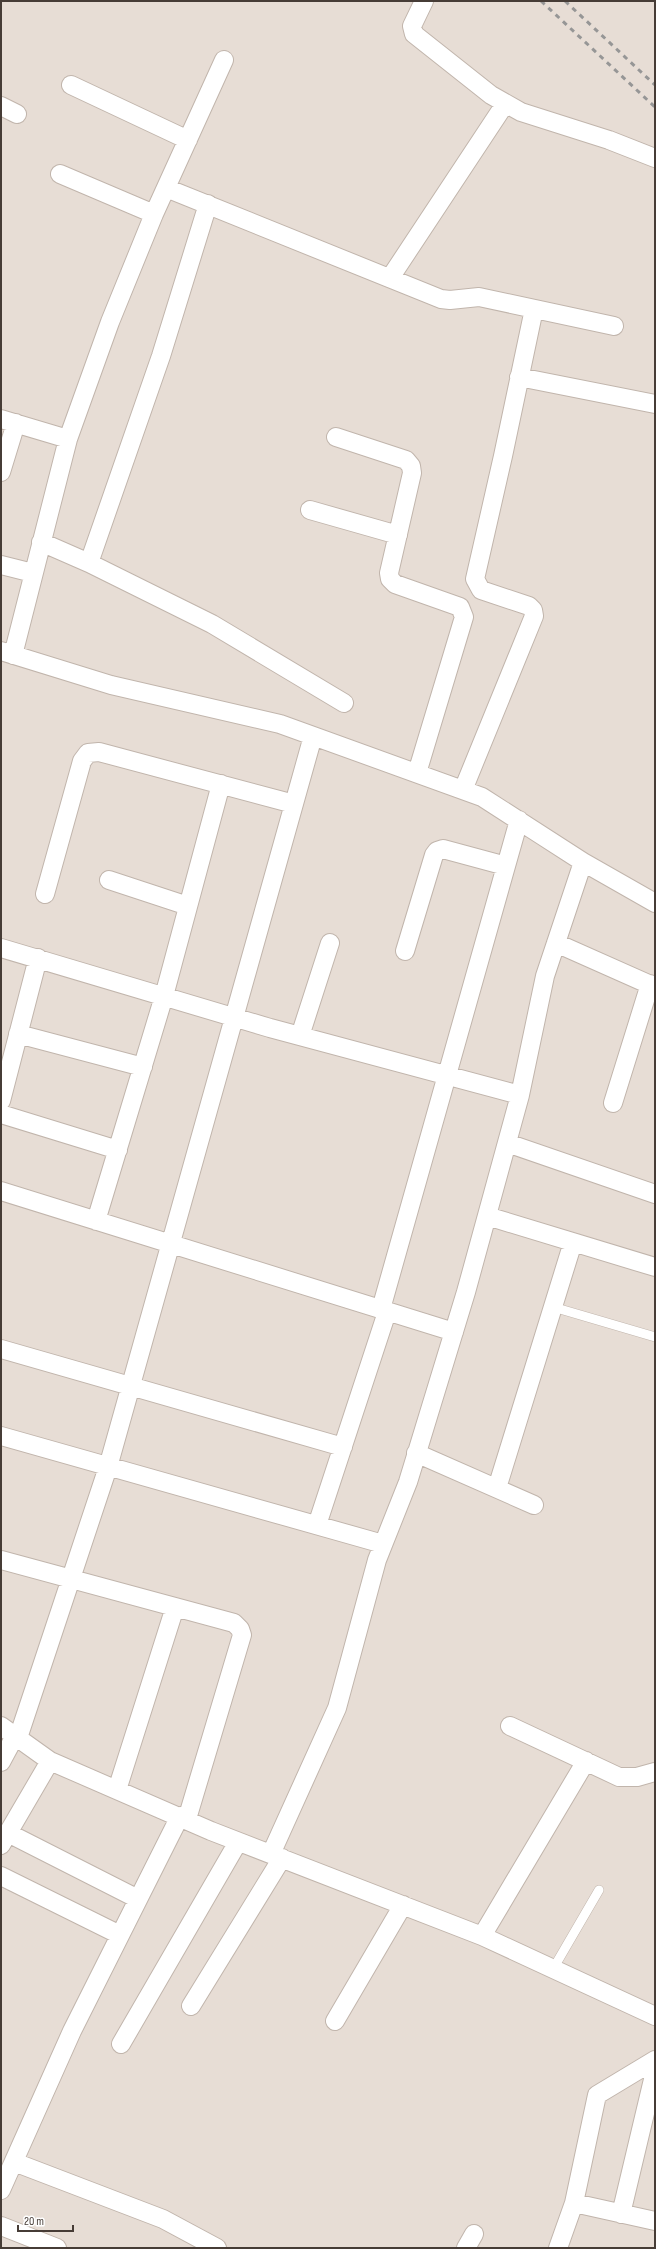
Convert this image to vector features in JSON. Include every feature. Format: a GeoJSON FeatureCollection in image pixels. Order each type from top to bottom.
{"type":"FeatureCollection","features":[{"type":"Feature","properties":{"kind":"street"},"geometry":{"type":"LineString","coordinates":[[424,1],[412,26],[414,34],[491,95],[505,104],[539,119],[609,140],[655,158]]}},
{"type":"Feature","properties":{"kind":"street"},"geometry":{"type":"LineString","coordinates":[[224,60],[154,214],[110,322],[68,439],[33,573],[7,653],[111,685],[280,724],[482,797],[583,862],[655,903]]}},
{"type":"Feature","properties":{"kind":"street"},"geometry":{"type":"LineString","coordinates":[[71,85],[188,140]]}},
{"type":"Feature","properties":{"kind":"street"},"geometry":{"type":"LineString","coordinates":[[390,278],[505,104]]}},
{"type":"Feature","properties":{"kind":"street"},"geometry":{"type":"LineString","coordinates":[[1,106],[17,114]]}},
{"type":"Feature","properties":{"kind":"street"},"geometry":{"type":"LineString","coordinates":[[60,174],[154,214]]}},
{"type":"Feature","properties":{"kind":"street"},"geometry":{"type":"LineString","coordinates":[[166,188],[441,299],[450,300],[478,297],[614,326]]}},
{"type":"Feature","properties":{"kind":"street"},"geometry":{"type":"LineString","coordinates":[[89,563],[161,356],[208,204]]}},
{"type":"Feature","properties":{"kind":"street"},"geometry":{"type":"LineString","coordinates":[[463,790],[534,616],[533,610],[529,606],[482,590],[475,579],[534,310]]}},
{"type":"Feature","properties":{"kind":"street"},"geometry":{"type":"LineString","coordinates":[[520,376],[655,404]]}},
{"type":"Feature","properties":{"kind":"street"},"geometry":{"type":"LineString","coordinates":[[1,472],[8,421],[68,439]]}},
{"type":"Feature","properties":{"kind":"street"},"geometry":{"type":"LineString","coordinates":[[336,437],[406,460],[411,466],[412,473],[389,573],[390,579],[395,584],[460,607],[464,617],[417,773]]}},
{"type":"Feature","properties":{"kind":"street"},"geometry":{"type":"LineString","coordinates":[[310,510],[398,535]]}},
{"type":"Feature","properties":{"kind":"street"},"geometry":{"type":"LineString","coordinates":[[41,542],[89,563],[212,624],[344,703]]}},
{"type":"Feature","properties":{"kind":"street"},"geometry":{"type":"LineString","coordinates":[[1,564],[33,573]]}},
{"type":"Feature","properties":{"kind":"street"},"geometry":{"type":"LineString","coordinates":[[1,1762],[71,1579],[108,1467],[129,1385],[171,1244],[233,1017],[313,736]]}},
{"type":"Feature","properties":{"kind":"street"},"geometry":{"type":"LineString","coordinates":[[45,894],[82,760],[88,753],[99,752],[294,804]]}},
{"type":"Feature","properties":{"kind":"street"},"geometry":{"type":"LineString","coordinates":[[96,1221],[164,996],[221,784]]}},
{"type":"Feature","properties":{"kind":"street"},"geometry":{"type":"LineString","coordinates":[[317,1525],[343,1447],[384,1310],[446,1075],[519,820]]}},
{"type":"Feature","properties":{"kind":"street"},"geometry":{"type":"LineString","coordinates":[[405,951],[434,855],[437,851],[443,849],[506,866]]}},
{"type":"Feature","properties":{"kind":"street"},"geometry":{"type":"LineString","coordinates":[[192,2006],[276,1856],[337,1708],[377,1560],[408,1482],[454,1332],[520,1095],[545,976],[583,862]]}},
{"type":"Feature","properties":{"kind":"street"},"geometry":{"type":"LineString","coordinates":[[109,880],[188,906]]}},
{"type":"Feature","properties":{"kind":"street"},"geometry":{"type":"LineString","coordinates":[[300,1036],[330,943]]}},
{"type":"Feature","properties":{"kind":"street"},"geometry":{"type":"LineString","coordinates":[[556,943],[652,986],[613,1103]]}},
{"type":"Feature","properties":{"kind":"street"},"geometry":{"type":"LineString","coordinates":[[1,948],[300,1036],[520,1095]]}},
{"type":"Feature","properties":{"kind":"street"},"geometry":{"type":"LineString","coordinates":[[1,1101],[38,958]]}},
{"type":"Feature","properties":{"kind":"street"},"geometry":{"type":"LineString","coordinates":[[18,1034],[143,1067]]}},
{"type":"Feature","properties":{"kind":"street"},"geometry":{"type":"LineString","coordinates":[[1,1114],[118,1150]]}},
{"type":"Feature","properties":{"kind":"street"},"geometry":{"type":"LineString","coordinates":[[507,1143],[655,1194]]}},
{"type":"Feature","properties":{"kind":"street"},"geometry":{"type":"LineString","coordinates":[[1,1191],[454,1332]]}},
{"type":"Feature","properties":{"kind":"street"},"geometry":{"type":"LineString","coordinates":[[487,1216],[655,1267]]}},
{"type":"Feature","properties":{"kind":"street"},"geometry":{"type":"LineString","coordinates":[[497,1488],[572,1242]]}},
{"type":"Feature","properties":{"kind":"street"},"geometry":{"type":"LineString","coordinates":[[1,1348],[343,1447]]}},
{"type":"Feature","properties":{"kind":"street"},"geometry":{"type":"LineString","coordinates":[[1,1436],[383,1544]]}},
{"type":"Feature","properties":{"kind":"street"},"geometry":{"type":"LineString","coordinates":[[416,1453],[534,1505]]}},
{"type":"Feature","properties":{"kind":"street"},"geometry":{"type":"LineString","coordinates":[[1,1560],[234,1623],[240,1629],[242,1635],[183,1818],[138,1899],[72,2031],[18,2154],[3,2182]]}},
{"type":"Feature","properties":{"kind":"street"},"geometry":{"type":"LineString","coordinates":[[117,1790],[175,1607]]}},
{"type":"Feature","properties":{"kind":"street"},"geometry":{"type":"LineString","coordinates":[[510,1726],[618,1776],[629,1778],[655,1772]]}},
{"type":"Feature","properties":{"kind":"street"},"geometry":{"type":"LineString","coordinates":[[11,1734],[50,1761],[238,1842],[482,1936],[655,2016]]}},
{"type":"Feature","properties":{"kind":"street"},"geometry":{"type":"LineString","coordinates":[[50,1761],[4,1839],[138,1899]]}},
{"type":"Feature","properties":{"kind":"street"},"geometry":{"type":"LineString","coordinates":[[482,1936],[586,1761]]}},
{"type":"Feature","properties":{"kind":"street"},"geometry":{"type":"LineString","coordinates":[[122,2044],[238,1842]]}},
{"type":"Feature","properties":{"kind":"street"},"geometry":{"type":"LineString","coordinates":[[1,1876],[120,1935]]}},
{"type":"Feature","properties":{"kind":"street"},"geometry":{"type":"LineString","coordinates":[[335,2021],[403,1905]]}},
{"type":"Feature","properties":{"kind":"street"},"geometry":{"type":"LineString","coordinates":[[558,2248],[574,2203],[597,2095],[655,2060]]}},
{"type":"Feature","properties":{"kind":"street"},"geometry":{"type":"LineString","coordinates":[[621,2214],[655,2071]]}},
{"type":"Feature","properties":{"kind":"street"},"geometry":{"type":"LineString","coordinates":[[18,2154],[163,2219],[217,2248]]}},
{"type":"Feature","properties":{"kind":"street"},"geometry":{"type":"LineString","coordinates":[[574,2203],[655,2221]]}},
{"type":"Feature","properties":{"kind":"street"},"geometry":{"type":"LineString","coordinates":[[1,2226],[57,2248]]}},
{"type":"Feature","properties":{"kind":"lane"},"geometry":{"type":"LineString","coordinates":[[552,1307],[655,1337]]}},
{"type":"Feature","properties":{"kind":"lane"},"geometry":{"type":"LineString","coordinates":[[554,1969],[599,1890]]}},
{"type":"Feature","properties":{"kind":"shaded area"},"geometry":{"type":"Polygon","coordinates":[[[1,1],[655,1],[655,2248],[1,2248],[1,1]]]}},
{"type":"Feature","properties":{"kind":"railway"},"geometry":{"type":"LineString","coordinates":[[541,1],[655,107]]}},
{"type":"Feature","properties":{"kind":"railway"},"geometry":{"type":"LineString","coordinates":[[565,1],[655,85]]}}]}
